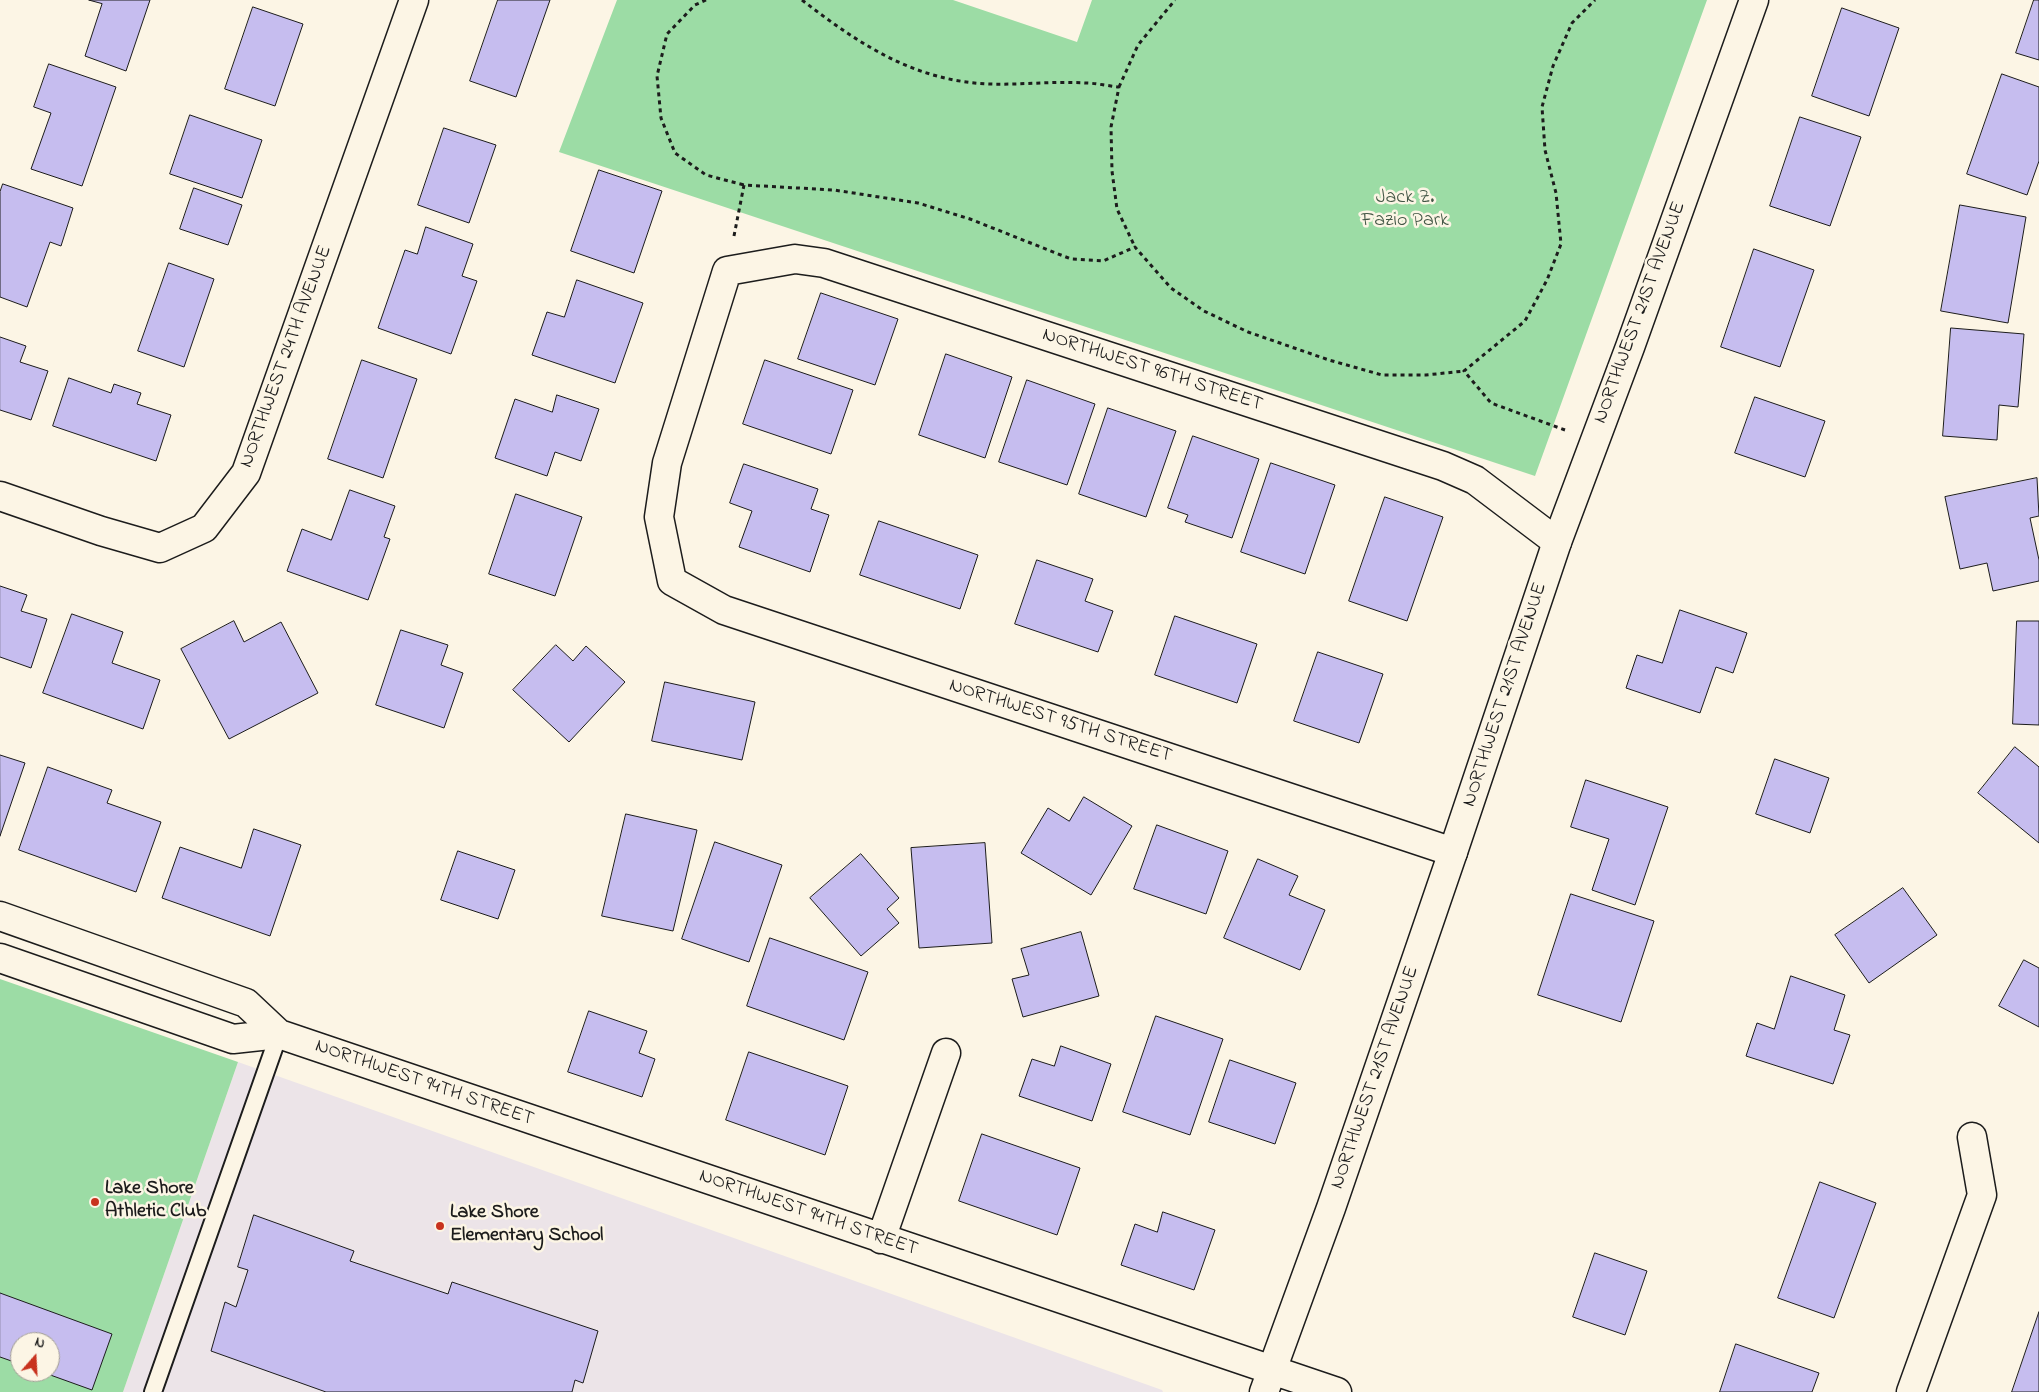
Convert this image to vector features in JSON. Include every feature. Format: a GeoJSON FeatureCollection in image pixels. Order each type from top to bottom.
{"type":"FeatureCollection","features":[{"type":"Feature","properties":{"kind":"street","name":"NORTHWEST 24TH AVENUE"},"geometry":{"type":"LineString","coordinates":[[0,496],[101,531],[160,548],[204,528],[246,473],[414,0]]}},
{"type":"Feature","properties":{"kind":"street","name":"NORTHWEST 21ST AVENUE"},"geometry":{"type":"LineString","coordinates":[[1268,1381],[1331,1208],[1454,852],[1557,542],[1754,0]]}},
{"type":"Feature","properties":{"kind":"street","name":"NORTHWEST 96TH STREET"},"geometry":{"type":"LineString","coordinates":[[727,271],[795,259],[824,263],[1443,466],[1476,480],[1557,542]]}},
{"type":"Feature","properties":{"kind":"street","name":"NORTHWEST 95TH STREET"},"geometry":{"type":"LineString","coordinates":[[727,271],[667,463],[659,517],[672,580],[724,610],[1454,852]]}},
{"type":"Feature","properties":{"kind":"street","name":"NORTHWEST 94TH STREET"},"geometry":{"type":"LineString","coordinates":[[0,916],[246,1003],[279,1034],[881,1239],[1268,1381],[1338,1392]]}},
{"type":"Feature","properties":{"kind":"street","name":"NORTHWEST 94TH STREET"},"geometry":{"type":"LineString","coordinates":[[0,958],[233,1039],[279,1034]]}},
{"type":"Feature","properties":{"kind":"street"},"geometry":{"type":"LineString","coordinates":[[881,1239],[946,1053]]}},
{"type":"Feature","properties":{"kind":"street"},"geometry":{"type":"LineString","coordinates":[[1911,1392],[1982,1195],[1972,1137]]}},
{"type":"Feature","properties":{"kind":"lane"},"geometry":{"type":"LineString","coordinates":[[153,1392],[279,1034]]}},
{"type":"Feature","properties":{"kind":"path"},"geometry":{"type":"LineString","coordinates":[[706,0],[695,4],[667,34],[657,76],[661,118],[675,152],[706,175],[744,185],[834,190],[918,204],[970,219],[1071,259],[1104,261],[1135,247]]}},
{"type":"Feature","properties":{"kind":"path"},"geometry":{"type":"LineString","coordinates":[[802,0],[832,23],[884,56],[929,75],[988,84],[1085,83],[1119,88]]}},
{"type":"Feature","properties":{"kind":"path"},"geometry":{"type":"LineString","coordinates":[[1175,0],[1138,46],[1119,88],[1111,127],[1112,171],[1117,209],[1135,247],[1171,288],[1204,311],[1248,332],[1329,360],[1382,375],[1426,376],[1464,371],[1524,321],[1547,280],[1560,244],[1556,193],[1545,150],[1542,107],[1553,66],[1572,24],[1595,0]]}},
{"type":"Feature","properties":{"kind":"path"},"geometry":{"type":"LineString","coordinates":[[727,271],[744,185]]}},
{"type":"Feature","properties":{"kind":"path"},"geometry":{"type":"LineString","coordinates":[[1464,371],[1491,403],[1595,441]]}},
{"type":"Feature","properties":{"kind":"shaded area","name":"Lake Shore Elementary School"},"geometry":{"type":"Polygon","coordinates":[[[238,1062],[1162,1390],[1163,1392],[123,1392],[238,1062]]]}},
{"type":"Feature","properties":{"kind":"green space","name":"Jack Z. Fazio Park"},"geometry":{"type":"Polygon","coordinates":[[[617,0],[953,0],[1077,42],[1092,0],[1707,0],[1535,476],[559,152],[617,0]]]}},
{"type":"Feature","properties":{"kind":"green space","name":"Lake Shore Athletic Club"},"geometry":{"type":"Polygon","coordinates":[[[0,979],[238,1062],[123,1392],[0,1392],[0,979]]]}},
{"type":"Feature","properties":{"kind":"building"},"geometry":{"type":"Polygon","coordinates":[[[89,0],[150,0],[126,71],[85,56],[102,4],[89,0]]]}},
{"type":"Feature","properties":{"kind":"building"},"geometry":{"type":"Polygon","coordinates":[[[498,0],[550,0],[516,97],[470,81],[498,0]]]}},
{"type":"Feature","properties":{"kind":"building"},"geometry":{"type":"Polygon","coordinates":[[[2034,0],[2039,0],[2039,60],[2016,53],[2034,0]]]}},
{"type":"Feature","properties":{"kind":"building"},"geometry":{"type":"Polygon","coordinates":[[[253,7],[303,24],[275,106],[225,89],[253,7]]]}},
{"type":"Feature","properties":{"kind":"building"},"geometry":{"type":"Polygon","coordinates":[[[1842,8],[1899,28],[1869,116],[1812,96],[1842,8]]]}},
{"type":"Feature","properties":{"kind":"building"},"geometry":{"type":"Polygon","coordinates":[[[49,64],[116,87],[82,186],[31,169],[51,113],[34,107],[49,64]]]}},
{"type":"Feature","properties":{"kind":"building"},"geometry":{"type":"Polygon","coordinates":[[[2002,74],[2039,87],[2039,161],[2027,195],[1967,174],[2002,74]]]}},
{"type":"Feature","properties":{"kind":"building"},"geometry":{"type":"Polygon","coordinates":[[[190,115],[262,140],[242,198],[170,174],[190,115]]]}},
{"type":"Feature","properties":{"kind":"building"},"geometry":{"type":"Polygon","coordinates":[[[1800,117],[1861,137],[1830,226],[1770,206],[1800,117]]]}},
{"type":"Feature","properties":{"kind":"building"},"geometry":{"type":"Polygon","coordinates":[[[444,128],[496,145],[469,223],[418,205],[444,128]]]}},
{"type":"Feature","properties":{"kind":"building"},"geometry":{"type":"Polygon","coordinates":[[[599,170],[662,191],[634,273],[571,251],[599,170]]]}},
{"type":"Feature","properties":{"kind":"building"},"geometry":{"type":"Polygon","coordinates":[[[3,184],[73,208],[61,246],[50,242],[27,307],[0,297],[0,192],[3,184]]]}},
{"type":"Feature","properties":{"kind":"building"},"geometry":{"type":"Polygon","coordinates":[[[194,188],[242,205],[228,245],[180,229],[194,188]]]}},
{"type":"Feature","properties":{"kind":"building"},"geometry":{"type":"Polygon","coordinates":[[[1960,205],[2026,217],[2008,323],[1941,311],[1960,205]]]}},
{"type":"Feature","properties":{"kind":"building"},"geometry":{"type":"Polygon","coordinates":[[[426,227],[473,244],[462,276],[477,281],[451,354],[378,328],[405,250],[417,254],[426,227]]]}},
{"type":"Feature","properties":{"kind":"building"},"geometry":{"type":"Polygon","coordinates":[[[1754,249],[1814,270],[1780,367],[1721,347],[1754,249]]]}},
{"type":"Feature","properties":{"kind":"building"},"geometry":{"type":"Polygon","coordinates":[[[169,263],[214,279],[184,367],[138,351],[169,263]]]}},
{"type":"Feature","properties":{"kind":"building"},"geometry":{"type":"Polygon","coordinates":[[[577,280],[643,303],[615,383],[532,355],[547,312],[564,317],[577,280]]]}},
{"type":"Feature","properties":{"kind":"building"},"geometry":{"type":"Polygon","coordinates":[[[821,293],[898,319],[875,385],[798,359],[821,293]]]}},
{"type":"Feature","properties":{"kind":"building"},"geometry":{"type":"Polygon","coordinates":[[[1951,328],[2024,334],[2018,407],[1999,405],[1997,440],[1943,436],[1951,328]]]}},
{"type":"Feature","properties":{"kind":"building"},"geometry":{"type":"Polygon","coordinates":[[[0,337],[26,346],[20,362],[48,371],[31,420],[0,410],[0,337]]]}},
{"type":"Feature","properties":{"kind":"building"},"geometry":{"type":"Polygon","coordinates":[[[946,354],[1012,377],[985,458],[919,435],[946,354]]]}},
{"type":"Feature","properties":{"kind":"building"},"geometry":{"type":"Polygon","coordinates":[[[362,360],[417,379],[383,478],[328,459],[362,360]]]}},
{"type":"Feature","properties":{"kind":"building"},"geometry":{"type":"Polygon","coordinates":[[[765,360],[853,390],[831,454],[743,424],[765,360]]]}},
{"type":"Feature","properties":{"kind":"building"},"geometry":{"type":"Polygon","coordinates":[[[69,378],[111,393],[114,384],[141,393],[137,404],[171,415],[156,461],[53,426],[69,378]]]}},
{"type":"Feature","properties":{"kind":"building"},"geometry":{"type":"Polygon","coordinates":[[[1027,380],[1095,404],[1067,485],[999,462],[1027,380]]]}},
{"type":"Feature","properties":{"kind":"building"},"geometry":{"type":"Polygon","coordinates":[[[557,395],[599,409],[581,461],[555,452],[547,476],[495,458],[515,399],[552,412],[557,395]]]}},
{"type":"Feature","properties":{"kind":"building"},"geometry":{"type":"Polygon","coordinates":[[[1755,397],[1825,421],[1805,477],[1735,453],[1755,397]]]}},
{"type":"Feature","properties":{"kind":"building"},"geometry":{"type":"Polygon","coordinates":[[[1108,408],[1176,431],[1146,517],[1079,494],[1108,408]]]}},
{"type":"Feature","properties":{"kind":"building"},"geometry":{"type":"Polygon","coordinates":[[[1193,436],[1259,459],[1232,538],[1185,522],[1188,515],[1168,508],[1193,436]]]}},
{"type":"Feature","properties":{"kind":"building"},"geometry":{"type":"Polygon","coordinates":[[[1271,463],[1335,485],[1305,574],[1241,552],[1271,463]]]}},
{"type":"Feature","properties":{"kind":"building"},"geometry":{"type":"Polygon","coordinates":[[[744,464],[818,489],[811,509],[829,515],[810,572],[739,547],[752,511],[730,503],[744,464]]]}},
{"type":"Feature","properties":{"kind":"building"},"geometry":{"type":"Polygon","coordinates":[[[2037,478],[2039,516],[2030,518],[2039,560],[2039,581],[1993,591],[1987,563],[1960,569],[1945,497],[2037,478]]]}},
{"type":"Feature","properties":{"kind":"building"},"geometry":{"type":"Polygon","coordinates":[[[350,490],[395,506],[384,537],[390,539],[368,600],[287,571],[302,529],[331,540],[350,490]]]}},
{"type":"Feature","properties":{"kind":"building"},"geometry":{"type":"Polygon","coordinates":[[[516,494],[582,517],[555,596],[489,574],[516,494]]]}},
{"type":"Feature","properties":{"kind":"building"},"geometry":{"type":"Polygon","coordinates":[[[1385,497],[1443,517],[1407,621],[1349,601],[1385,497]]]}},
{"type":"Feature","properties":{"kind":"building"},"geometry":{"type":"Polygon","coordinates":[[[879,521],[978,555],[960,609],[860,575],[879,521]]]}},
{"type":"Feature","properties":{"kind":"building"},"geometry":{"type":"Polygon","coordinates":[[[1037,560],[1093,579],[1085,601],[1113,611],[1098,652],[1015,624],[1037,560]]]}},
{"type":"Feature","properties":{"kind":"building"},"geometry":{"type":"Polygon","coordinates":[[[0,586],[27,595],[21,611],[47,619],[31,668],[0,657],[0,586]]]}},
{"type":"Feature","properties":{"kind":"building"},"geometry":{"type":"Polygon","coordinates":[[[1680,610],[1747,633],[1733,673],[1716,667],[1700,713],[1626,688],[1637,655],[1662,663],[1680,610]]]}},
{"type":"Feature","properties":{"kind":"building"},"geometry":{"type":"Polygon","coordinates":[[[72,614],[123,632],[112,663],[160,680],[143,729],[43,693],[72,614]]]}},
{"type":"Feature","properties":{"kind":"building"},"geometry":{"type":"Polygon","coordinates":[[[1175,616],[1257,644],[1237,703],[1155,675],[1175,616]]]}},
{"type":"Feature","properties":{"kind":"building"},"geometry":{"type":"Polygon","coordinates":[[[234,621],[244,642],[281,622],[318,693],[229,739],[181,649],[234,621]]]}},
{"type":"Feature","properties":{"kind":"building"},"geometry":{"type":"Polygon","coordinates":[[[2017,621],[2039,621],[2039,725],[2013,724],[2017,621]]]}},
{"type":"Feature","properties":{"kind":"building"},"geometry":{"type":"Polygon","coordinates":[[[401,630],[448,645],[441,665],[463,673],[444,728],[376,705],[401,630]]]}},
{"type":"Feature","properties":{"kind":"building"},"geometry":{"type":"Polygon","coordinates":[[[556,645],[573,661],[586,646],[625,682],[569,742],[513,690],[556,645]]]}},
{"type":"Feature","properties":{"kind":"building"},"geometry":{"type":"Polygon","coordinates":[[[1318,652],[1383,674],[1359,743],[1294,721],[1318,652]]]}},
{"type":"Feature","properties":{"kind":"building"},"geometry":{"type":"Polygon","coordinates":[[[665,682],[755,702],[742,760],[652,741],[665,682]]]}},
{"type":"Feature","properties":{"kind":"building"},"geometry":{"type":"Polygon","coordinates":[[[2015,747],[2039,767],[2039,843],[1978,793],[2015,747]]]}},
{"type":"Feature","properties":{"kind":"building"},"geometry":{"type":"Polygon","coordinates":[[[0,755],[25,763],[0,836],[0,755]]]}},
{"type":"Feature","properties":{"kind":"building"},"geometry":{"type":"Polygon","coordinates":[[[1775,759],[1829,778],[1810,833],[1756,814],[1775,759]]]}},
{"type":"Feature","properties":{"kind":"building"},"geometry":{"type":"Polygon","coordinates":[[[48,767],[112,790],[107,803],[161,822],[136,892],[19,850],[48,767]]]}},
{"type":"Feature","properties":{"kind":"building"},"geometry":{"type":"Polygon","coordinates":[[[1586,780],[1668,807],[1635,905],[1592,890],[1609,839],[1571,827],[1586,780]]]}},
{"type":"Feature","properties":{"kind":"building"},"geometry":{"type":"Polygon","coordinates":[[[1084,797],[1132,826],[1091,895],[1021,853],[1048,808],[1069,821],[1084,797]]]}},
{"type":"Feature","properties":{"kind":"building"},"geometry":{"type":"Polygon","coordinates":[[[626,814],[697,830],[673,931],[602,916],[626,814]]]}},
{"type":"Feature","properties":{"kind":"building"},"geometry":{"type":"Polygon","coordinates":[[[1157,825],[1228,851],[1206,914],[1134,889],[1157,825]]]}},
{"type":"Feature","properties":{"kind":"building"},"geometry":{"type":"Polygon","coordinates":[[[254,829],[301,845],[270,936],[162,898],[180,847],[241,868],[254,829]]]}},
{"type":"Feature","properties":{"kind":"building"},"geometry":{"type":"Polygon","coordinates":[[[715,842],[782,865],[749,962],[682,939],[715,842]]]}},
{"type":"Feature","properties":{"kind":"building"},"geometry":{"type":"Polygon","coordinates":[[[985,843],[992,943],[919,948],[911,848],[985,843]]]}},
{"type":"Feature","properties":{"kind":"building"},"geometry":{"type":"Polygon","coordinates":[[[458,851],[515,870],[498,919],[441,900],[458,851]]]}},
{"type":"Feature","properties":{"kind":"building"},"geometry":{"type":"Polygon","coordinates":[[[861,854],[899,898],[887,909],[899,923],[861,956],[810,898],[861,854]]]}},
{"type":"Feature","properties":{"kind":"building"},"geometry":{"type":"Polygon","coordinates":[[[1258,859],[1298,876],[1289,895],[1325,910],[1300,970],[1224,938],[1258,859]]]}},
{"type":"Feature","properties":{"kind":"building"},"geometry":{"type":"Polygon","coordinates":[[[1903,888],[1937,935],[1869,983],[1835,935],[1903,888]]]}},
{"type":"Feature","properties":{"kind":"building"},"geometry":{"type":"Polygon","coordinates":[[[1571,894],[1654,921],[1621,1022],[1538,995],[1571,894]]]}},
{"type":"Feature","properties":{"kind":"building"},"geometry":{"type":"Polygon","coordinates":[[[1081,932],[1099,996],[1023,1017],[1012,979],[1029,975],[1021,949],[1081,932]]]}},
{"type":"Feature","properties":{"kind":"building"},"geometry":{"type":"Polygon","coordinates":[[[770,938],[868,972],[844,1040],[747,1006],[770,938]]]}},
{"type":"Feature","properties":{"kind":"building"},"geometry":{"type":"Polygon","coordinates":[[[2024,960],[2039,968],[2039,1027],[1999,1006],[2024,960]]]}},
{"type":"Feature","properties":{"kind":"building"},"geometry":{"type":"Polygon","coordinates":[[[1791,976],[1845,995],[1834,1030],[1850,1035],[1833,1084],[1746,1056],[1757,1023],[1774,1029],[1791,976]]]}},
{"type":"Feature","properties":{"kind":"building"},"geometry":{"type":"Polygon","coordinates":[[[589,1011],[647,1031],[639,1053],[655,1059],[642,1097],[568,1072],[589,1011]]]}},
{"type":"Feature","properties":{"kind":"building"},"geometry":{"type":"Polygon","coordinates":[[[1156,1016],[1223,1039],[1190,1135],[1123,1112],[1156,1016]]]}},
{"type":"Feature","properties":{"kind":"building"},"geometry":{"type":"Polygon","coordinates":[[[1061,1046],[1111,1064],[1092,1121],[1019,1096],[1032,1059],[1054,1066],[1061,1046]]]}},
{"type":"Feature","properties":{"kind":"building"},"geometry":{"type":"Polygon","coordinates":[[[749,1052],[848,1086],[825,1155],[726,1120],[749,1052]]]}},
{"type":"Feature","properties":{"kind":"building"},"geometry":{"type":"Polygon","coordinates":[[[1230,1060],[1296,1083],[1275,1144],[1209,1122],[1230,1060]]]}},
{"type":"Feature","properties":{"kind":"building"},"geometry":{"type":"Polygon","coordinates":[[[982,1134],[1080,1168],[1057,1235],[959,1201],[982,1134]]]}},
{"type":"Feature","properties":{"kind":"building"},"geometry":{"type":"Polygon","coordinates":[[[1820,1182],[1876,1203],[1834,1318],[1778,1298],[1820,1182]]]}},
{"type":"Feature","properties":{"kind":"building"},"geometry":{"type":"Polygon","coordinates":[[[1163,1212],[1215,1230],[1194,1290],[1121,1265],[1135,1224],[1157,1232],[1163,1212]]]}},
{"type":"Feature","properties":{"kind":"building"},"geometry":{"type":"Polygon","coordinates":[[[254,1215],[354,1251],[350,1261],[448,1294],[452,1282],[598,1331],[583,1383],[575,1380],[572,1392],[326,1392],[211,1351],[225,1302],[236,1307],[248,1270],[238,1267],[254,1215]]]}},
{"type":"Feature","properties":{"kind":"building"},"geometry":{"type":"Polygon","coordinates":[[[1595,1253],[1647,1271],[1625,1335],[1573,1317],[1595,1253]]]}},
{"type":"Feature","properties":{"kind":"building"},"geometry":{"type":"Polygon","coordinates":[[[0,1293],[112,1334],[92,1390],[60,1378],[60,1332],[10,1332],[10,1360],[0,1357],[0,1293]]]}},
{"type":"Feature","properties":{"kind":"building"},"geometry":{"type":"Polygon","coordinates":[[[2039,1312],[2039,1392],[2012,1392],[2039,1312]]]}},
{"type":"Feature","properties":{"kind":"building"},"geometry":{"type":"Polygon","coordinates":[[[1736,1344],[1819,1373],[1812,1392],[1720,1392],[1736,1344]]]}},
{"type":"Feature","properties":{"kind":"place","name":"Lake Shore Athletic Club"},"geometry":{"type":"Point","coordinates":[95,1202]}},
{"type":"Feature","properties":{"kind":"place","name":"Lake Shore Elementary School"},"geometry":{"type":"Point","coordinates":[440,1226]}}]}
